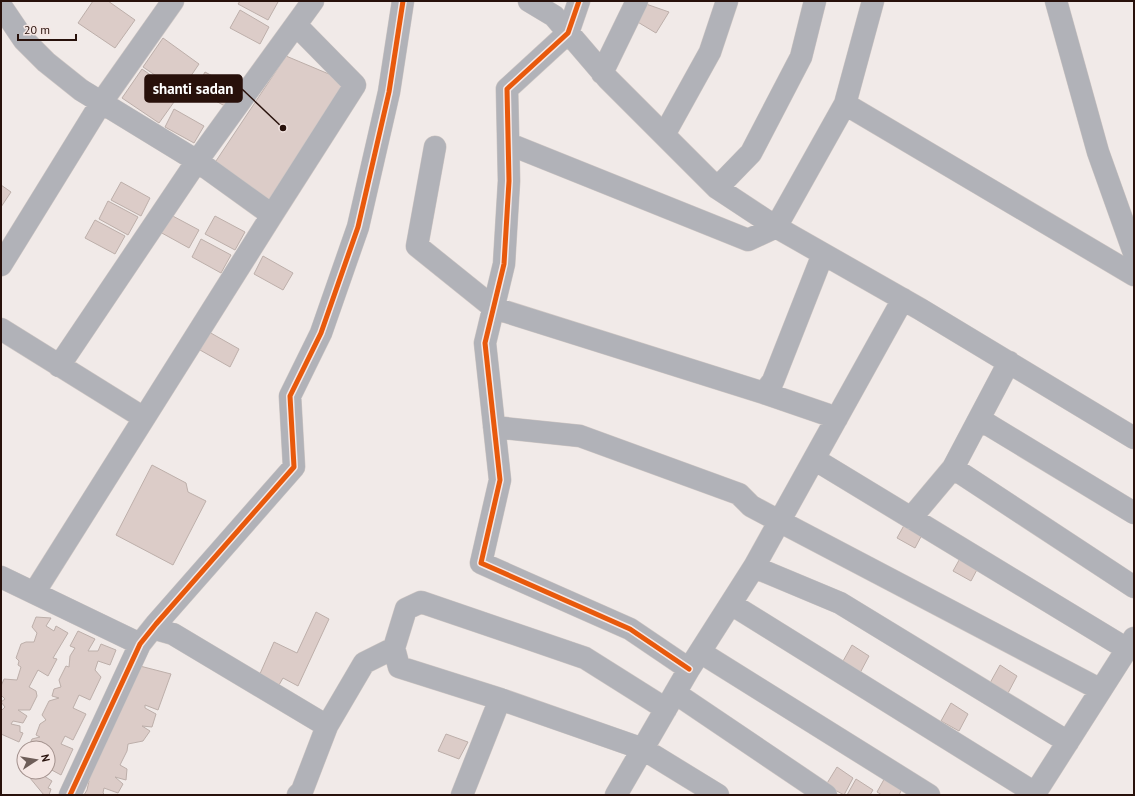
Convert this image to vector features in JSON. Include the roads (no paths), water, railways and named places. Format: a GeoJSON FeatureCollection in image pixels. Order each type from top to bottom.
{"type":"FeatureCollection","features":[{"type":"Feature","properties":{"kind":"street"},"geometry":{"type":"LineString","coordinates":[[1,265],[101,103],[173,1]]}},
{"type":"Feature","properties":{"kind":"street"},"geometry":{"type":"LineString","coordinates":[[59,366],[197,160],[313,1]]}},
{"type":"Feature","properties":{"kind":"street"},"geometry":{"type":"LineString","coordinates":[[70,795],[140,644],[294,468],[290,396],[321,333],[358,227],[389,92],[403,1]]}},
{"type":"Feature","properties":{"kind":"street"},"geometry":{"type":"LineString","coordinates":[[579,1],[568,33],[508,89],[509,181],[504,264],[485,343],[500,480],[481,563],[630,629],[695,661],[929,795]]}},
{"type":"Feature","properties":{"kind":"street"},"geometry":{"type":"LineString","coordinates":[[602,73],[636,1]]}},
{"type":"Feature","properties":{"kind":"street"},"geometry":{"type":"LineString","coordinates":[[664,135],[710,52],[727,1]]}},
{"type":"Feature","properties":{"kind":"street"},"geometry":{"type":"LineString","coordinates":[[717,188],[751,153],[801,57],[815,1]]}},
{"type":"Feature","properties":{"kind":"street"},"geometry":{"type":"LineString","coordinates":[[509,144],[748,240],[776,227],[845,104],[873,1]]}},
{"type":"Feature","properties":{"kind":"street"},"geometry":{"type":"LineString","coordinates":[[1056,1],[1098,152],[1134,253]]}},
{"type":"Feature","properties":{"kind":"street"},"geometry":{"type":"LineString","coordinates":[[531,2],[554,16],[602,73],[717,188],[776,227],[1009,362],[1134,438]]}},
{"type":"Feature","properties":{"kind":"street"},"geometry":{"type":"LineString","coordinates":[[1,6],[24,40],[46,62],[81,90],[197,160],[272,215]]}},
{"type":"Feature","properties":{"kind":"street"},"geometry":{"type":"LineString","coordinates":[[34,593],[355,85],[296,25]]}},
{"type":"Feature","properties":{"kind":"street"},"geometry":{"type":"LineString","coordinates":[[845,104],[1134,275]]}},
{"type":"Feature","properties":{"kind":"street"},"geometry":{"type":"LineString","coordinates":[[435,147],[417,246],[494,308],[764,393],[837,418]]}},
{"type":"Feature","properties":{"kind":"street"},"geometry":{"type":"LineString","coordinates":[[764,393],[773,381],[823,254]]}},
{"type":"Feature","properties":{"kind":"street"},"geometry":{"type":"LineString","coordinates":[[616,795],[695,661],[754,567],[902,299]]}},
{"type":"Feature","properties":{"kind":"street"},"geometry":{"type":"LineString","coordinates":[[1,329],[144,418]]}},
{"type":"Feature","properties":{"kind":"street"},"geometry":{"type":"LineString","coordinates":[[911,518],[953,468],[1009,362]]}},
{"type":"Feature","properties":{"kind":"street"},"geometry":{"type":"LineString","coordinates":[[979,419],[1134,513]]}},
{"type":"Feature","properties":{"kind":"street"},"geometry":{"type":"LineString","coordinates":[[494,427],[580,436],[739,494],[751,506],[1101,690]]}},
{"type":"Feature","properties":{"kind":"street"},"geometry":{"type":"LineString","coordinates":[[730,604],[1035,794],[1131,643],[911,518],[814,459]]}},
{"type":"Feature","properties":{"kind":"street"},"geometry":{"type":"LineString","coordinates":[[953,468],[1134,587]]}},
{"type":"Feature","properties":{"kind":"street"},"geometry":{"type":"LineString","coordinates":[[754,567],[840,603],[1068,742]]}},
{"type":"Feature","properties":{"kind":"street"},"geometry":{"type":"LineString","coordinates":[[1,577],[140,644]]}},
{"type":"Feature","properties":{"kind":"street"},"geometry":{"type":"LineString","coordinates":[[718,795],[689,788],[643,749],[500,699],[399,667],[394,648],[406,609],[421,602],[585,658],[671,701],[826,795]]}},
{"type":"Feature","properties":{"kind":"street"},"geometry":{"type":"LineString","coordinates":[[156,624],[159,630],[173,634],[327,726]]}},
{"type":"Feature","properties":{"kind":"street"},"geometry":{"type":"LineString","coordinates":[[302,794],[327,726],[364,663],[394,648]]}},
{"type":"Feature","properties":{"kind":"street"},"geometry":{"type":"LineString","coordinates":[[462,795],[500,699]]}},
{"type":"Feature","properties":{"kind":"place","name":"shanti sadan"},"geometry":{"type":"Point","coordinates":[283,128]}}]}
